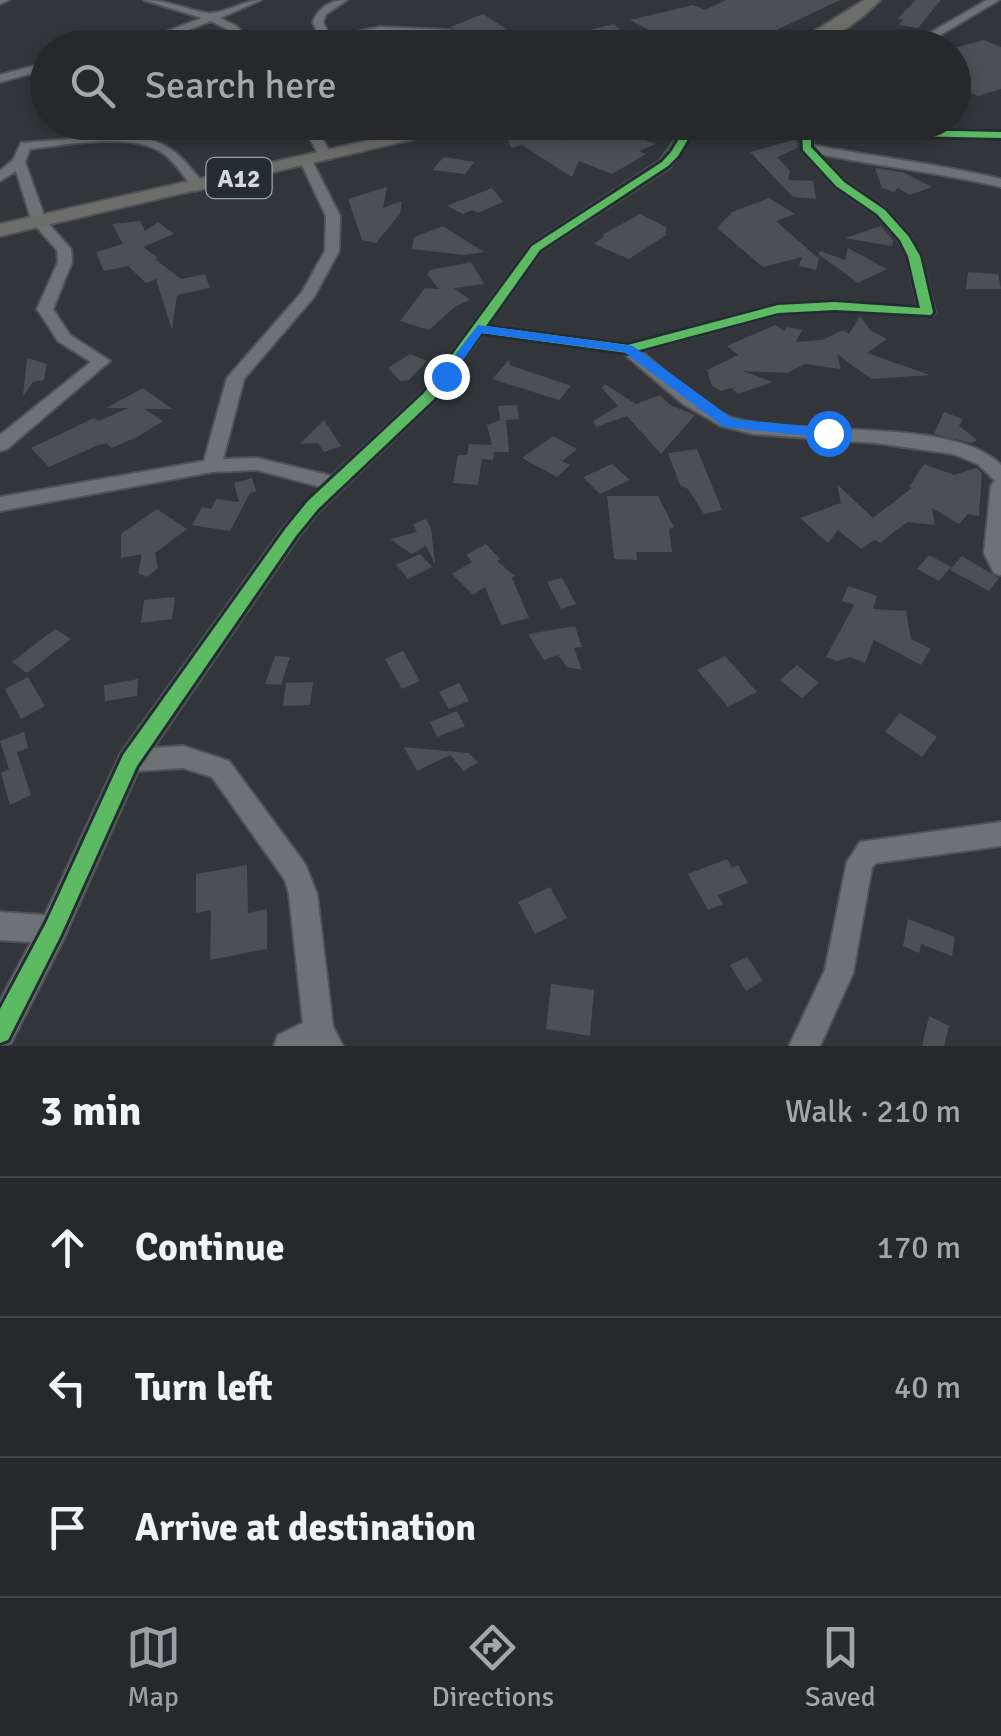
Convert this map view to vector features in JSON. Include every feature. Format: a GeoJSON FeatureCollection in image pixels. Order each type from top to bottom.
{"type":"FeatureCollection","features":[{"type":"Feature","properties":{"kind":"main road"},"geometry":{"type":"LineString","coordinates":[[830,30],[873,0]]}},
{"type":"Feature","properties":{"kind":"main road","name":"A12"},"geometry":{"type":"LineString","coordinates":[[0,230],[200,188],[396,140]]}},
{"type":"Feature","properties":{"kind":"street"},"geometry":{"type":"LineString","coordinates":[[179,30],[256,0]]}},
{"type":"Feature","properties":{"kind":"street"},"geometry":{"type":"LineString","coordinates":[[322,30],[318,22],[322,12],[342,0]]}},
{"type":"Feature","properties":{"kind":"street"},"geometry":{"type":"LineString","coordinates":[[941,30],[994,0]]}},
{"type":"Feature","properties":{"kind":"street"},"geometry":{"type":"LineString","coordinates":[[156,1],[210,18],[228,30]]}},
{"type":"Feature","properties":{"kind":"street"},"geometry":{"type":"LineString","coordinates":[[0,78],[30,69]]}},
{"type":"Feature","properties":{"kind":"street"},"geometry":{"type":"LineString","coordinates":[[971,135],[1001,135]]}},
{"type":"Feature","properties":{"kind":"street"},"geometry":{"type":"LineString","coordinates":[[0,177],[19,162],[25,146],[127,140]]}},
{"type":"Feature","properties":{"kind":"street"},"geometry":{"type":"LineString","coordinates":[[146,140],[171,153],[200,188]]}},
{"type":"Feature","properties":{"kind":"street"},"geometry":{"type":"LineString","coordinates":[[212,466],[236,378],[288,322],[309,294],[332,251],[333,216],[311,140]]}},
{"type":"Feature","properties":{"kind":"street"},"geometry":{"type":"LineString","coordinates":[[0,1032],[53,930],[130,762],[290,532],[430,396],[536,248],[665,164],[681,140]]}},
{"type":"Feature","properties":{"kind":"street"},"geometry":{"type":"LineString","coordinates":[[478,328],[628,349],[778,310],[835,306],[927,312],[914,256],[905,240],[881,212],[840,184],[812,140]]}},
{"type":"Feature","properties":{"kind":"street"},"geometry":{"type":"LineString","coordinates":[[824,140],[895,166],[950,171],[1001,183]]}},
{"type":"Feature","properties":{"kind":"street"},"geometry":{"type":"LineString","coordinates":[[0,445],[102,361],[64,338],[45,308],[65,262],[58,239],[39,222],[19,162]]}},
{"type":"Feature","properties":{"kind":"street"},"geometry":{"type":"LineString","coordinates":[[628,349],[729,423],[928,442],[990,461],[1001,476]]}},
{"type":"Feature","properties":{"kind":"street"},"geometry":{"type":"LineString","coordinates":[[0,504],[212,466],[257,464],[336,484]]}},
{"type":"Feature","properties":{"kind":"street"},"geometry":{"type":"LineString","coordinates":[[1001,486],[994,553],[1001,567]]}},
{"type":"Feature","properties":{"kind":"street"},"geometry":{"type":"LineString","coordinates":[[130,762],[183,757],[220,769],[296,873],[303,894],[323,1038],[290,1046]]}},
{"type":"Feature","properties":{"kind":"street"},"geometry":{"type":"LineString","coordinates":[[804,1046],[839,973],[860,862],[869,851],[1001,834]]}},
{"type":"Feature","properties":{"kind":"street"},"geometry":{"type":"LineString","coordinates":[[0,926],[53,930]]}},
{"type":"Feature","properties":{"kind":"building"},"geometry":{"type":"Polygon","coordinates":[[[726,0],[840,0],[777,30],[649,30],[630,20],[693,5],[705,10],[726,0]]]}},
{"type":"Feature","properties":{"kind":"building"},"geometry":{"type":"Polygon","coordinates":[[[916,0],[941,0],[918,28],[899,25],[903,20],[897,19],[916,0]]]}},
{"type":"Feature","properties":{"kind":"building"},"geometry":{"type":"Polygon","coordinates":[[[483,14],[508,30],[455,30],[450,27],[483,14]]]}},
{"type":"Feature","properties":{"kind":"building"},"geometry":{"type":"Polygon","coordinates":[[[614,24],[620,30],[589,30],[614,24]]]}},
{"type":"Feature","properties":{"kind":"building"},"geometry":{"type":"Polygon","coordinates":[[[984,40],[1001,47],[1001,89],[978,96],[971,93],[971,43],[984,40]]]}},
{"type":"Feature","properties":{"kind":"building"},"geometry":{"type":"Polygon","coordinates":[[[508,140],[644,140],[656,144],[639,151],[646,154],[612,174],[579,161],[572,177],[522,145],[511,148],[508,140]]]}},
{"type":"Feature","properties":{"kind":"building"},"geometry":{"type":"Polygon","coordinates":[[[797,140],[798,148],[777,157],[790,171],[788,180],[813,181],[816,199],[793,197],[750,152],[797,140]]]}},
{"type":"Feature","properties":{"kind":"building"},"geometry":{"type":"Polygon","coordinates":[[[444,157],[474,162],[465,174],[432,170],[444,157]]]}},
{"type":"Feature","properties":{"kind":"building"},"geometry":{"type":"Polygon","coordinates":[[[875,168],[902,172],[932,187],[910,195],[898,188],[894,192],[882,188],[875,168]]]}},
{"type":"Feature","properties":{"kind":"building"},"geometry":{"type":"Polygon","coordinates":[[[387,187],[383,208],[402,201],[400,214],[376,243],[362,240],[348,199],[387,187]]]}},
{"type":"Feature","properties":{"kind":"building"},"geometry":{"type":"Polygon","coordinates":[[[492,188],[503,202],[478,213],[472,210],[463,214],[447,206],[492,188]]]}},
{"type":"Feature","properties":{"kind":"building"},"geometry":{"type":"Polygon","coordinates":[[[769,198],[795,214],[776,221],[819,259],[816,270],[799,266],[802,257],[763,267],[717,228],[732,212],[769,198]]]}},
{"type":"Feature","properties":{"kind":"building"},"geometry":{"type":"Polygon","coordinates":[[[640,214],[666,227],[666,235],[629,259],[594,244],[605,236],[602,235],[640,214]]]}},
{"type":"Feature","properties":{"kind":"building"},"geometry":{"type":"Polygon","coordinates":[[[140,221],[145,231],[158,222],[174,234],[143,247],[158,258],[155,259],[181,279],[205,274],[210,288],[177,295],[172,330],[156,279],[146,283],[128,266],[104,271],[96,252],[123,244],[112,224],[140,221]]]}},
{"type":"Feature","properties":{"kind":"building"},"geometry":{"type":"Polygon","coordinates":[[[443,226],[484,252],[464,255],[412,249],[414,237],[443,226]]]}},
{"type":"Feature","properties":{"kind":"building"},"geometry":{"type":"Polygon","coordinates":[[[881,226],[893,240],[892,246],[845,238],[881,226]]]}},
{"type":"Feature","properties":{"kind":"building"},"geometry":{"type":"Polygon","coordinates":[[[848,248],[887,269],[858,283],[818,254],[820,251],[845,260],[848,248]]]}},
{"type":"Feature","properties":{"kind":"building"},"geometry":{"type":"Polygon","coordinates":[[[471,262],[484,284],[454,288],[470,300],[456,306],[429,330],[400,321],[425,288],[439,289],[427,274],[430,270],[471,262]]]}},
{"type":"Feature","properties":{"kind":"building"},"geometry":{"type":"Polygon","coordinates":[[[968,272],[998,274],[1001,289],[966,289],[968,272]]]}},
{"type":"Feature","properties":{"kind":"building"},"geometry":{"type":"Polygon","coordinates":[[[860,316],[870,330],[887,339],[867,353],[930,375],[871,379],[837,354],[841,369],[805,364],[787,373],[743,371],[773,382],[738,394],[732,388],[721,391],[712,386],[707,370],[738,355],[727,346],[775,325],[784,331],[787,327],[802,330],[796,342],[822,340],[843,330],[849,334],[860,316]]]}},
{"type":"Feature","properties":{"kind":"building"},"geometry":{"type":"Polygon","coordinates":[[[410,354],[427,361],[409,380],[400,381],[388,368],[410,354]]]}},
{"type":"Feature","properties":{"kind":"building"},"geometry":{"type":"Polygon","coordinates":[[[27,358],[47,364],[44,380],[33,382],[23,396],[27,358]]]}},
{"type":"Feature","properties":{"kind":"building"},"geometry":{"type":"Polygon","coordinates":[[[509,360],[510,365],[571,386],[559,400],[492,379],[509,360]]]}},
{"type":"Feature","properties":{"kind":"building"},"geometry":{"type":"Polygon","coordinates":[[[605,384],[636,404],[660,395],[670,405],[695,415],[661,454],[627,416],[596,427],[593,421],[618,406],[602,388],[605,384]]]}},
{"type":"Feature","properties":{"kind":"building"},"geometry":{"type":"Polygon","coordinates":[[[143,388],[172,409],[144,409],[163,421],[139,436],[112,448],[106,443],[96,446],[49,467],[31,448],[94,418],[99,421],[128,408],[106,408],[143,388]]]}},
{"type":"Feature","properties":{"kind":"building"},"geometry":{"type":"Polygon","coordinates":[[[517,405],[519,419],[506,420],[509,452],[494,452],[493,460],[482,459],[478,485],[453,483],[458,455],[467,455],[469,444],[492,445],[487,425],[500,420],[498,406],[517,405]]]}},
{"type":"Feature","properties":{"kind":"building"},"geometry":{"type":"Polygon","coordinates":[[[944,412],[963,419],[959,426],[977,440],[971,443],[934,434],[944,412]]]}},
{"type":"Feature","properties":{"kind":"building"},"geometry":{"type":"Polygon","coordinates":[[[324,420],[341,446],[324,452],[318,443],[300,444],[324,420]]]}},
{"type":"Feature","properties":{"kind":"building"},"geometry":{"type":"Polygon","coordinates":[[[553,436],[577,449],[562,461],[570,465],[557,477],[522,458],[553,436]]]}},
{"type":"Feature","properties":{"kind":"building"},"geometry":{"type":"Polygon","coordinates":[[[697,449],[722,510],[704,514],[688,489],[680,485],[668,453],[697,449]]]}},
{"type":"Feature","properties":{"kind":"building"},"geometry":{"type":"Polygon","coordinates":[[[612,464],[630,480],[600,494],[583,477],[612,464]]]}},
{"type":"Feature","properties":{"kind":"building"},"geometry":{"type":"Polygon","coordinates":[[[924,464],[954,475],[976,468],[982,473],[979,516],[968,514],[959,524],[932,508],[935,525],[907,522],[880,543],[875,540],[861,549],[838,530],[828,543],[800,518],[841,503],[837,484],[873,518],[912,488],[909,487],[924,464]]]}},
{"type":"Feature","properties":{"kind":"building"},"geometry":{"type":"Polygon","coordinates":[[[252,478],[256,491],[250,493],[230,531],[192,525],[202,507],[211,509],[216,499],[239,502],[234,483],[252,478]]]}},
{"type":"Feature","properties":{"kind":"building"},"geometry":{"type":"Polygon","coordinates":[[[607,496],[658,496],[674,527],[669,529],[672,552],[636,552],[637,560],[614,559],[607,496]]]}},
{"type":"Feature","properties":{"kind":"building"},"geometry":{"type":"Polygon","coordinates":[[[157,509],[187,529],[155,553],[158,568],[147,577],[138,573],[142,554],[121,558],[121,534],[157,509]]]}},
{"type":"Feature","properties":{"kind":"building"},"geometry":{"type":"Polygon","coordinates":[[[426,519],[431,528],[435,564],[426,546],[412,554],[390,539],[417,532],[413,524],[426,519]]]}},
{"type":"Feature","properties":{"kind":"building"},"geometry":{"type":"Polygon","coordinates":[[[486,544],[500,559],[497,561],[515,576],[512,578],[529,618],[501,625],[485,587],[473,595],[452,574],[472,562],[466,555],[486,544]]]}},
{"type":"Feature","properties":{"kind":"building"},"geometry":{"type":"Polygon","coordinates":[[[420,554],[432,567],[408,579],[396,565],[420,554]]]}},
{"type":"Feature","properties":{"kind":"building"},"geometry":{"type":"Polygon","coordinates":[[[929,555],[951,567],[939,581],[917,569],[929,555]]]}},
{"type":"Feature","properties":{"kind":"building"},"geometry":{"type":"Polygon","coordinates":[[[962,556],[999,578],[989,591],[950,570],[962,556]]]}},
{"type":"Feature","properties":{"kind":"building"},"geometry":{"type":"Polygon","coordinates":[[[562,578],[576,604],[561,609],[547,582],[562,578]]]}},
{"type":"Feature","properties":{"kind":"building"},"geometry":{"type":"Polygon","coordinates":[[[848,586],[877,596],[873,609],[906,611],[911,639],[931,649],[921,665],[874,640],[865,663],[850,657],[837,661],[826,657],[854,605],[842,601],[848,586]]]}},
{"type":"Feature","properties":{"kind":"building"},"geometry":{"type":"Polygon","coordinates":[[[175,597],[172,619],[141,623],[144,600],[175,597]]]}},
{"type":"Feature","properties":{"kind":"building"},"geometry":{"type":"Polygon","coordinates":[[[575,626],[582,647],[574,648],[582,670],[567,667],[558,655],[544,660],[528,634],[575,626]]]}},
{"type":"Feature","properties":{"kind":"building"},"geometry":{"type":"Polygon","coordinates":[[[55,629],[71,639],[27,673],[12,662],[55,629]]]}},
{"type":"Feature","properties":{"kind":"building"},"geometry":{"type":"Polygon","coordinates":[[[403,651],[420,681],[402,689],[385,659],[403,651]]]}},
{"type":"Feature","properties":{"kind":"building"},"geometry":{"type":"Polygon","coordinates":[[[275,656],[290,657],[281,685],[265,684],[275,656]]]}},
{"type":"Feature","properties":{"kind":"building"},"geometry":{"type":"Polygon","coordinates":[[[725,656],[757,692],[728,707],[697,670],[725,656]]]}},
{"type":"Feature","properties":{"kind":"building"},"geometry":{"type":"Polygon","coordinates":[[[797,665],[819,683],[802,698],[780,680],[797,665]]]}},
{"type":"Feature","properties":{"kind":"building"},"geometry":{"type":"Polygon","coordinates":[[[28,677],[45,706],[21,719],[5,689],[28,677]]]}},
{"type":"Feature","properties":{"kind":"building"},"geometry":{"type":"Polygon","coordinates":[[[138,679],[137,696],[105,701],[104,685],[138,679]]]}},
{"type":"Feature","properties":{"kind":"building"},"geometry":{"type":"Polygon","coordinates":[[[313,682],[310,705],[283,706],[286,683],[313,682]]]}},
{"type":"Feature","properties":{"kind":"building"},"geometry":{"type":"Polygon","coordinates":[[[459,683],[469,701],[449,709],[439,692],[459,683]]]}},
{"type":"Feature","properties":{"kind":"building"},"geometry":{"type":"Polygon","coordinates":[[[457,711],[465,726],[437,737],[430,722],[457,711]]]}},
{"type":"Feature","properties":{"kind":"building"},"geometry":{"type":"Polygon","coordinates":[[[900,713],[937,737],[922,757],[885,732],[900,713]]]}},
{"type":"Feature","properties":{"kind":"building"},"geometry":{"type":"Polygon","coordinates":[[[24,732],[28,748],[17,752],[31,795],[10,805],[1,773],[9,769],[0,741],[24,732]]]}},
{"type":"Feature","properties":{"kind":"building"},"geometry":{"type":"Polygon","coordinates":[[[404,747],[469,753],[478,762],[464,771],[450,755],[417,771],[404,747]]]}},
{"type":"Feature","properties":{"kind":"building"},"geometry":{"type":"Polygon","coordinates":[[[727,859],[732,868],[738,865],[748,883],[718,895],[723,904],[708,910],[688,874],[727,859]]]}},
{"type":"Feature","properties":{"kind":"building"},"geometry":{"type":"Polygon","coordinates":[[[247,865],[248,913],[267,909],[267,949],[210,960],[211,910],[196,913],[196,874],[247,865]]]}},
{"type":"Feature","properties":{"kind":"building"},"geometry":{"type":"Polygon","coordinates":[[[550,887],[567,918],[535,934],[518,902],[550,887]]]}},
{"type":"Feature","properties":{"kind":"building"},"geometry":{"type":"Polygon","coordinates":[[[908,919],[955,937],[952,956],[921,944],[919,953],[903,946],[908,919]]]}},
{"type":"Feature","properties":{"kind":"building"},"geometry":{"type":"Polygon","coordinates":[[[747,957],[763,981],[746,991],[730,965],[747,957]]]}},
{"type":"Feature","properties":{"kind":"building"},"geometry":{"type":"Polygon","coordinates":[[[551,984],[594,990],[590,1036],[546,1029],[551,984]]]}},
{"type":"Feature","properties":{"kind":"building"},"geometry":{"type":"Polygon","coordinates":[[[929,1016],[949,1026],[944,1046],[922,1046],[929,1016]]]}},
{"type":"Feature","properties":{"kind":"cycle path"},"geometry":{"type":"LineString","coordinates":[[971,134],[1001,135]]}},
{"type":"Feature","properties":{"kind":"cycle path"},"geometry":{"type":"LineString","coordinates":[[0,1032],[53,930],[130,761],[291,532],[313,505],[429,396],[536,248],[665,164],[683,140]]}},
{"type":"Feature","properties":{"kind":"cycle path"},"geometry":{"type":"LineString","coordinates":[[479,329],[628,349],[778,309],[835,306],[927,312],[914,256],[905,239],[881,212],[840,184],[806,148],[806,140]]}},
{"type":"Feature","properties":{"kind":"route"},"geometry":{"type":"LineString","coordinates":[[446,376],[478,328],[628,349],[729,423],[828,433]]}}]}
